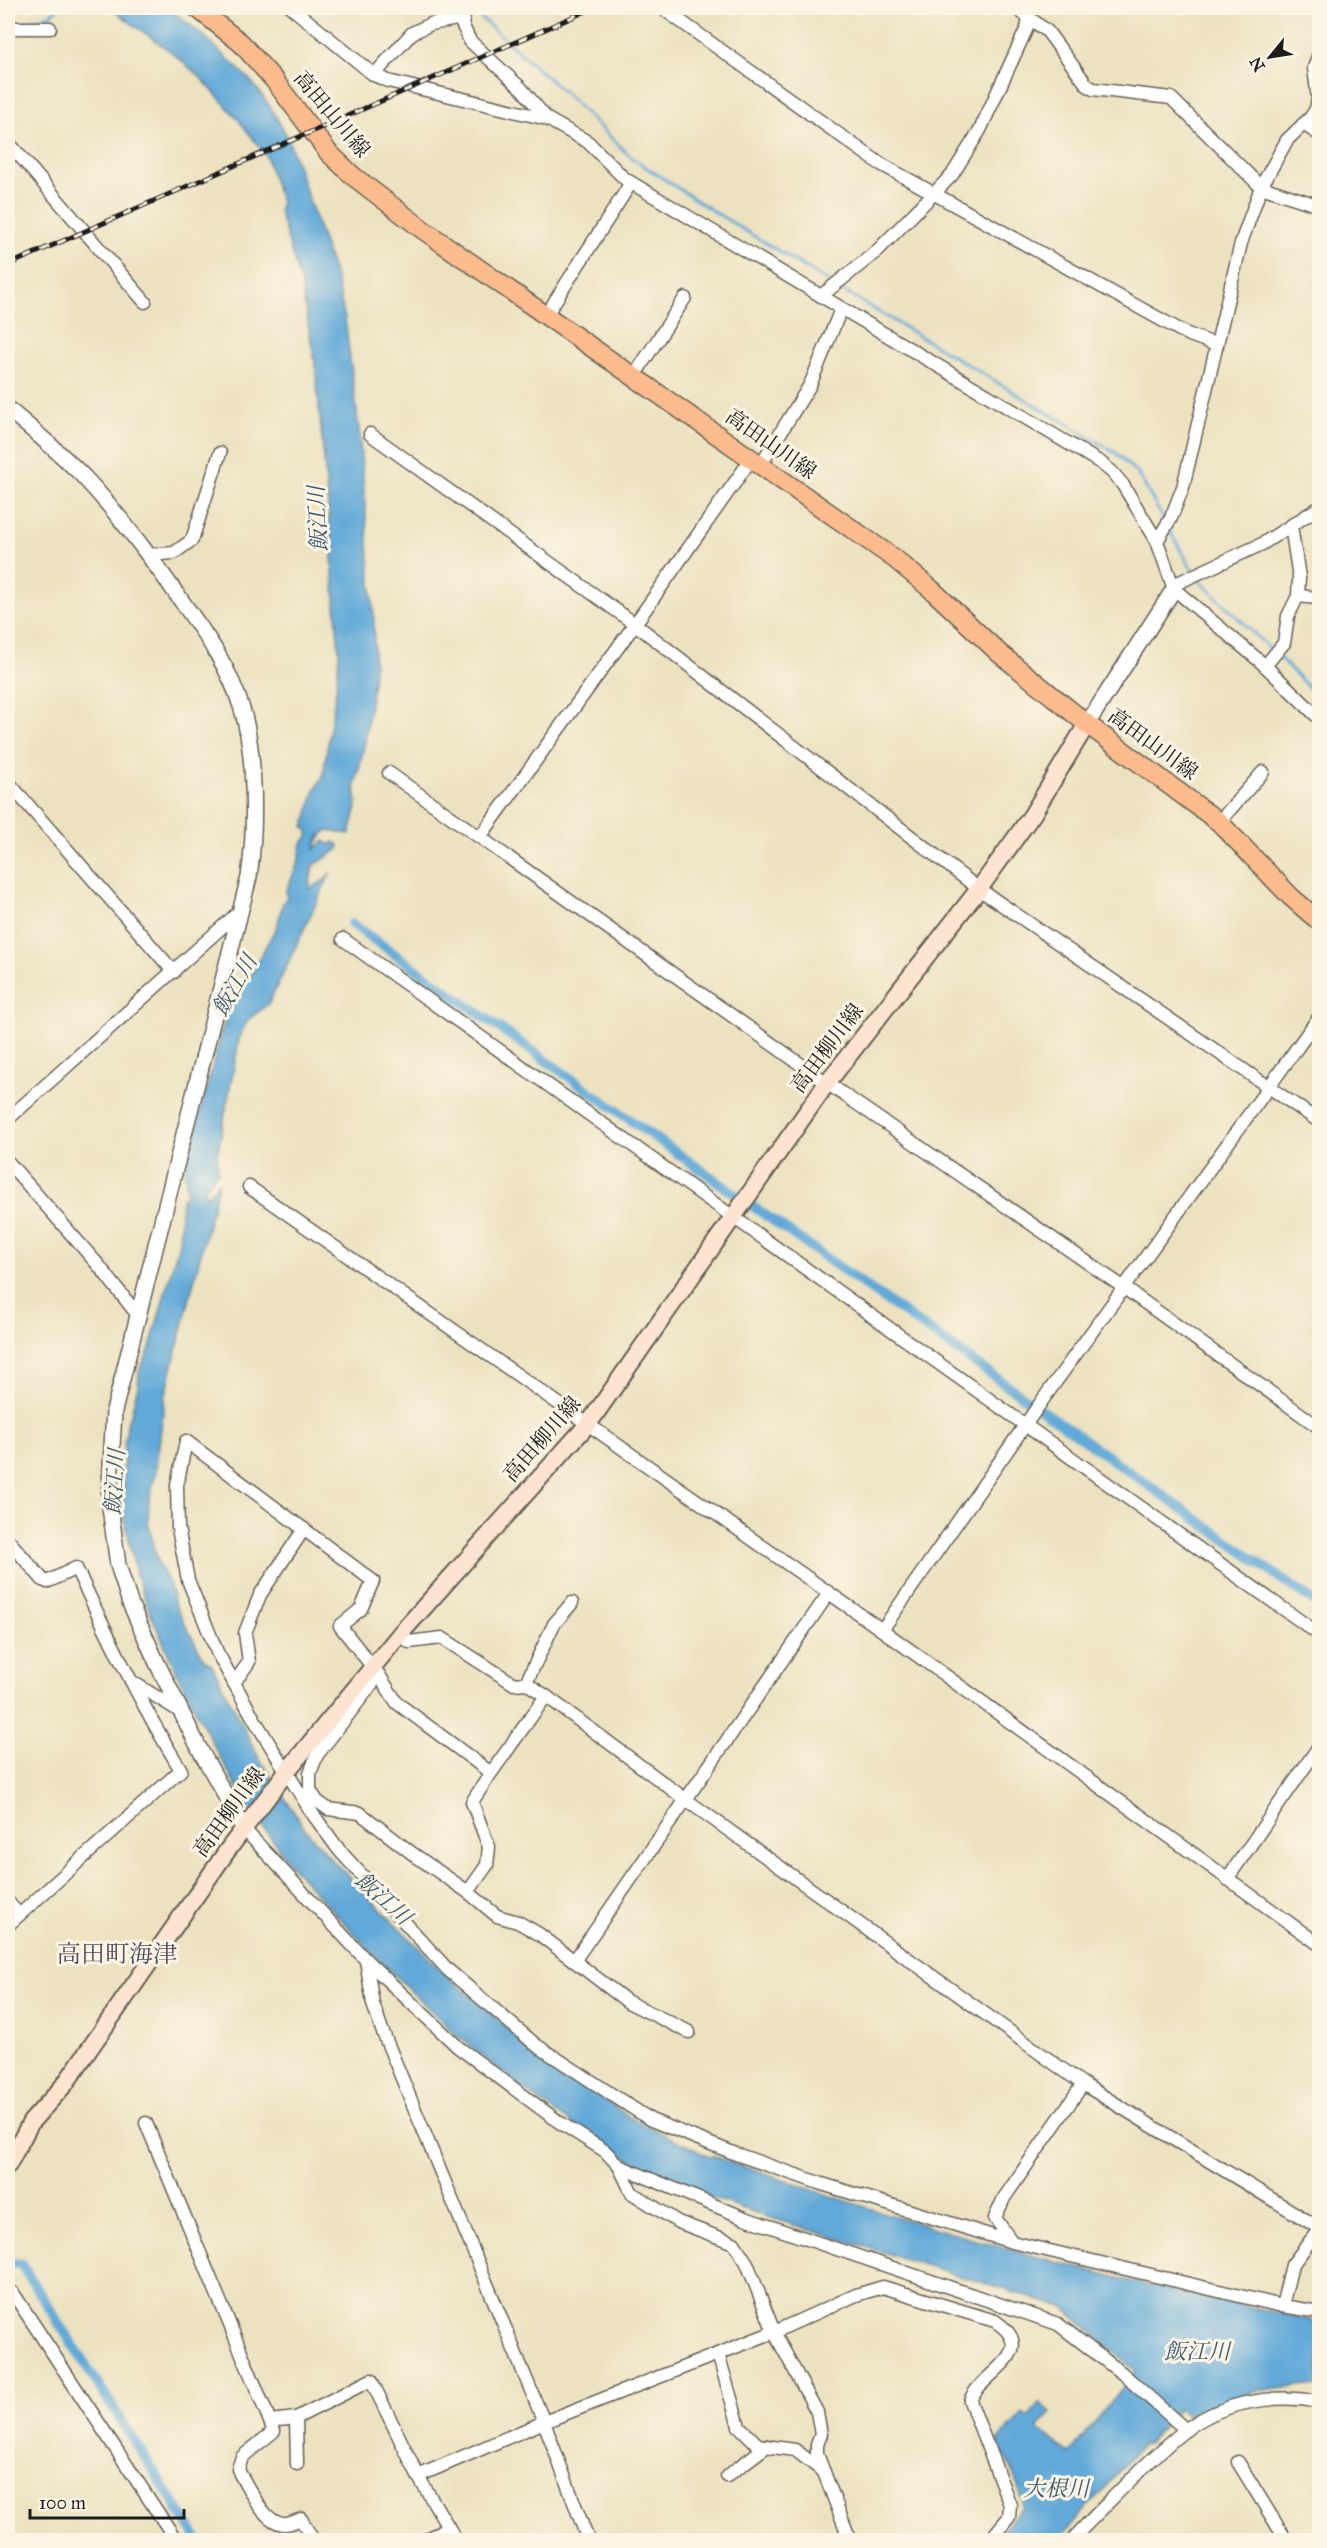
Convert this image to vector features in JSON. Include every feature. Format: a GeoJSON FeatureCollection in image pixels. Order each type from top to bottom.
{"type":"FeatureCollection","features":[{"type":"Feature","properties":{"kind":"main road","name":"高田山川線"},"geometry":{"type":"LineString","coordinates":[[197,8],[241,43],[274,80],[328,152],[353,176],[422,229],[895,560],[931,589],[999,653],[1087,724],[1219,822],[1291,897],[1320,922]]}},
{"type":"Feature","properties":{"kind":"main road","name":"高田柳川線"},"geometry":{"type":"LineString","coordinates":[[8,2164],[31,2122],[64,2084],[287,1771],[376,1671],[400,1634],[589,1422],[827,1083],[979,889],[1032,815],[1087,724]]}},
{"type":"Feature","properties":{"kind":"street"},"geometry":{"type":"LineString","coordinates":[[291,8],[374,75],[388,81],[547,118],[583,138],[614,170],[631,183],[1101,463],[1123,485],[1157,541],[1174,587],[1265,666],[1320,719]]}},
{"type":"Feature","properties":{"kind":"street"},"geometry":{"type":"LineString","coordinates":[[663,8],[879,163],[1188,334],[1217,345]]}},
{"type":"Feature","properties":{"kind":"street"},"geometry":{"type":"LineString","coordinates":[[1016,8],[1047,31],[1086,85],[1093,89],[1171,98],[1261,187],[1320,206]]}},
{"type":"Feature","properties":{"kind":"street"},"geometry":{"type":"LineString","coordinates":[[374,75],[412,33],[464,13],[464,33],[470,41],[522,89],[547,118]]}},
{"type":"Feature","properties":{"kind":"street"},"geometry":{"type":"LineString","coordinates":[[821,296],[877,251],[952,175],[980,130],[1030,17]]}},
{"type":"Feature","properties":{"kind":"street"},"geometry":{"type":"LineString","coordinates":[[8,28],[50,28]]}},
{"type":"Feature","properties":{"kind":"street"},"geometry":{"type":"LineString","coordinates":[[1157,541],[1171,518],[1183,487],[1233,268],[1261,187],[1287,140],[1316,109],[1318,99],[1314,68],[1320,51]]}},
{"type":"Feature","properties":{"kind":"street"},"geometry":{"type":"LineString","coordinates":[[1303,124],[1320,135]]}},
{"type":"Feature","properties":{"kind":"street"},"geometry":{"type":"LineString","coordinates":[[8,142],[146,302]]}},
{"type":"Feature","properties":{"kind":"street"},"geometry":{"type":"LineString","coordinates":[[546,315],[631,183]]}},
{"type":"Feature","properties":{"kind":"street"},"geometry":{"type":"LineString","coordinates":[[634,376],[685,298]]}},
{"type":"Feature","properties":{"kind":"street"},"geometry":{"type":"LineString","coordinates":[[480,837],[810,385],[841,309]]}},
{"type":"Feature","properties":{"kind":"street"},"geometry":{"type":"LineString","coordinates":[[8,409],[81,474],[115,512],[148,555],[214,647],[228,671],[242,706],[249,738],[254,825],[249,877],[114,1412],[109,1500],[118,1565],[130,1602],[181,1712],[245,1827],[366,1960],[458,2047],[559,2122],[605,2151],[619,2166],[632,2193],[678,2222],[734,2243],[747,2263],[774,2332],[817,2412],[821,2434],[817,2454],[850,2541]]}},
{"type":"Feature","properties":{"kind":"street"},"geometry":{"type":"LineString","coordinates":[[370,434],[635,624],[979,889],[1320,1122]]}},
{"type":"Feature","properties":{"kind":"street"},"geometry":{"type":"LineString","coordinates":[[148,555],[174,554],[192,540],[220,453]]}},
{"type":"Feature","properties":{"kind":"street"},"geometry":{"type":"LineString","coordinates":[[1087,724],[1174,587],[1262,544],[1320,507]]}},
{"type":"Feature","properties":{"kind":"street"},"geometry":{"type":"LineString","coordinates":[[1265,666],[1284,643],[1288,616],[1298,596],[1299,577],[1291,526]]}},
{"type":"Feature","properties":{"kind":"street"},"geometry":{"type":"LineString","coordinates":[[1298,596],[1317,598],[1320,601]]}},
{"type":"Feature","properties":{"kind":"street"},"geometry":{"type":"LineString","coordinates":[[1219,822],[1263,772]]}},
{"type":"Feature","properties":{"kind":"street"},"geometry":{"type":"LineString","coordinates":[[389,773],[827,1083],[1123,1287],[1320,1428]]}},
{"type":"Feature","properties":{"kind":"street"},"geometry":{"type":"LineString","coordinates":[[8,782],[174,972]]}},
{"type":"Feature","properties":{"kind":"street"},"geometry":{"type":"LineString","coordinates":[[8,1119],[240,911]]}},
{"type":"Feature","properties":{"kind":"street"},"geometry":{"type":"LineString","coordinates":[[343,939],[1028,1422],[1320,1635]]}},
{"type":"Feature","properties":{"kind":"street"},"geometry":{"type":"LineString","coordinates":[[882,1630],[1123,1287],[1320,1016]]}},
{"type":"Feature","properties":{"kind":"street"},"geometry":{"type":"LineString","coordinates":[[8,1162],[137,1314]]}},
{"type":"Feature","properties":{"kind":"street"},"geometry":{"type":"LineString","coordinates":[[249,1187],[368,1272],[589,1422],[1320,1946]]}},
{"type":"Feature","properties":{"kind":"street"},"geometry":{"type":"LineString","coordinates":[[491,1773],[397,1703],[376,1671],[340,1626],[361,1609],[373,1581],[186,1441],[177,1485],[178,1528],[188,1580],[217,1652],[234,1683],[312,1813],[339,1850],[448,1970],[536,2045],[651,2120],[736,2154],[822,2184],[1012,2242],[1282,2306],[1320,2312]]}},
{"type":"Feature","properties":{"kind":"street"},"geometry":{"type":"LineString","coordinates":[[234,1683],[249,1662],[245,1633],[260,1595],[304,1529]]}},
{"type":"Feature","properties":{"kind":"street"},"geometry":{"type":"LineString","coordinates":[[8,1540],[47,1582],[76,1568],[131,1681],[181,1770],[8,1925]]}},
{"type":"Feature","properties":{"kind":"street"},"geometry":{"type":"LineString","coordinates":[[574,1961],[829,1593]]}},
{"type":"Feature","properties":{"kind":"street"},"geometry":{"type":"LineString","coordinates":[[526,1683],[550,1631],[572,1603]]}},
{"type":"Feature","properties":{"kind":"street"},"geometry":{"type":"LineString","coordinates":[[400,1634],[409,1642],[442,1638],[514,1684],[526,1683],[1083,2084],[1319,2228],[1292,2265],[1282,2306]]}},
{"type":"Feature","properties":{"kind":"street"},"geometry":{"type":"LineString","coordinates":[[376,1671],[317,1755],[310,1773],[310,1790],[317,1801],[328,1809],[360,1814],[412,1854],[468,1892],[497,1916],[518,1922],[539,1934],[628,2002],[689,2032]]}},
{"type":"Feature","properties":{"kind":"street"},"geometry":{"type":"LineString","coordinates":[[131,1681],[181,1712]]}},
{"type":"Feature","properties":{"kind":"street"},"geometry":{"type":"LineString","coordinates":[[468,1892],[487,1865],[489,1847],[472,1802],[546,1696]]}},
{"type":"Feature","properties":{"kind":"street"},"geometry":{"type":"LineString","coordinates":[[1227,1879],[1320,1745]]}},
{"type":"Feature","properties":{"kind":"street"},"geometry":{"type":"LineString","coordinates":[[8,1902],[19,1915]]}},
{"type":"Feature","properties":{"kind":"street"},"geometry":{"type":"LineString","coordinates":[[366,1960],[373,2004],[382,2030],[544,2421],[588,2541]]}},
{"type":"Feature","properties":{"kind":"street"},"geometry":{"type":"LineString","coordinates":[[1012,2242],[995,2218],[1004,2198],[1083,2084]]}},
{"type":"Feature","properties":{"kind":"street"},"geometry":{"type":"LineString","coordinates":[[146,2123],[274,2431],[242,2457],[238,2469],[266,2514],[280,2524],[288,2524],[301,2519],[313,2541]]}},
{"type":"Feature","properties":{"kind":"street"},"geometry":{"type":"LineString","coordinates":[[619,2166],[746,2217],[1058,2324],[1123,2374],[1183,2427]]}},
{"type":"Feature","properties":{"kind":"street"},"geometry":{"type":"LineString","coordinates":[[418,2476],[544,2421],[774,2332],[856,2295],[883,2287],[994,2321],[1006,2328],[1011,2337],[1012,2348],[1009,2358],[973,2393],[970,2401],[1010,2505],[1009,2517],[990,2541]]}},
{"type":"Feature","properties":{"kind":"street"},"geometry":{"type":"LineString","coordinates":[[13,2293],[176,2541]]}},
{"type":"Feature","properties":{"kind":"street"},"geometry":{"type":"LineString","coordinates":[[718,2354],[739,2426],[758,2445],[795,2450],[825,2472]]}},
{"type":"Feature","properties":{"kind":"street"},"geometry":{"type":"LineString","coordinates":[[270,2421],[296,2418],[371,2380],[418,2476],[456,2541]]}},
{"type":"Feature","properties":{"kind":"street"},"geometry":{"type":"LineString","coordinates":[[1072,2541],[1183,2427],[1218,2412],[1265,2399],[1291,2397],[1320,2402]]}},
{"type":"Feature","properties":{"kind":"street"},"geometry":{"type":"LineString","coordinates":[[296,2418],[297,2464]]}},
{"type":"Feature","properties":{"kind":"street"},"geometry":{"type":"LineString","coordinates":[[727,2476],[767,2446]]}},
{"type":"Feature","properties":{"kind":"street"},"geometry":{"type":"LineString","coordinates":[[1238,2462],[1286,2541]]}},
{"type":"Feature","properties":{"kind":"street"},"geometry":{"type":"LineString","coordinates":[[427,2541],[448,2527]]}},
{"type":"Feature","properties":{"kind":"water","name":"飯江川"},"geometry":{"type":"Polygon","coordinates":[[[110,8],[168,8],[203,35],[251,81],[269,105],[288,138],[336,279],[345,319],[359,429],[374,619],[374,673],[365,742],[355,786],[357,806],[350,834],[326,831],[318,842],[320,833],[315,849],[324,841],[331,845],[334,842],[339,845],[339,849],[313,866],[309,889],[325,880],[331,872],[269,1003],[248,1020],[240,1035],[217,1156],[218,1171],[205,1188],[206,1197],[219,1181],[165,1397],[155,1476],[149,1501],[148,1522],[158,1562],[169,1583],[175,1605],[205,1661],[211,1663],[260,1760],[306,1830],[333,1861],[446,1975],[535,2051],[629,2117],[710,2157],[713,2156],[824,2194],[936,2228],[1163,2289],[1319,2322],[1319,2387],[1286,2387],[1252,2393],[1205,2410],[1190,2418],[1179,2409],[1147,2444],[1141,2446],[1059,2540],[993,2540],[1022,2508],[1023,2502],[1011,2467],[997,2441],[1023,2413],[1028,2417],[1040,2403],[1051,2412],[1038,2428],[1069,2454],[1136,2371],[1064,2308],[765,2216],[695,2192],[609,2149],[532,2096],[454,2033],[375,1956],[291,1866],[244,1800],[217,1752],[180,1680],[149,1610],[136,1574],[122,1507],[124,1446],[128,1419],[138,1386],[139,1371],[149,1351],[179,1243],[182,1198],[187,1194],[185,1169],[223,1027],[232,1001],[256,967],[277,926],[283,903],[287,897],[286,892],[299,860],[302,843],[308,837],[308,831],[304,827],[315,790],[323,776],[339,654],[315,364],[301,284],[279,211],[281,203],[265,154],[201,78],[170,51],[110,8]]]}},
{"type":"Feature","properties":{"kind":"waterway"},"geometry":{"type":"LineString","coordinates":[[24,23],[50,15],[58,8]]}},
{"type":"Feature","properties":{"kind":"waterway"},"geometry":{"type":"LineString","coordinates":[[471,9],[566,94],[632,158],[831,283]]}},
{"type":"Feature","properties":{"kind":"waterway"},"geometry":{"type":"LineString","coordinates":[[837,287],[1116,453],[1138,474],[1165,522]]}},
{"type":"Feature","properties":{"kind":"waterway"},"geometry":{"type":"LineString","coordinates":[[1169,530],[1193,571]]}},
{"type":"Feature","properties":{"kind":"waterway"},"geometry":{"type":"LineString","coordinates":[[1196,577],[1273,652]]}},
{"type":"Feature","properties":{"kind":"waterway"},"geometry":{"type":"LineString","coordinates":[[1278,656],[1320,699]]}},
{"type":"Feature","properties":{"kind":"waterway"},"geometry":{"type":"LineString","coordinates":[[352,924],[1320,1606]]}},
{"type":"Feature","properties":{"kind":"waterway"},"geometry":{"type":"LineString","coordinates":[[8,2263],[21,2264],[198,2540]]}},
{"type":"Feature","properties":{"kind":"railway"},"geometry":{"type":"LineString","coordinates":[[8,265],[593,8]]}},
{"type":"Feature","properties":{"kind":"district","name":"高田町海津"},"geometry":{"type":"Point","coordinates":[117,1954]}},
{"type":"Feature","properties":{"kind":"water label","name":"大根川"},"geometry":{"type":"Point","coordinates":[1056,2488]}}]}
